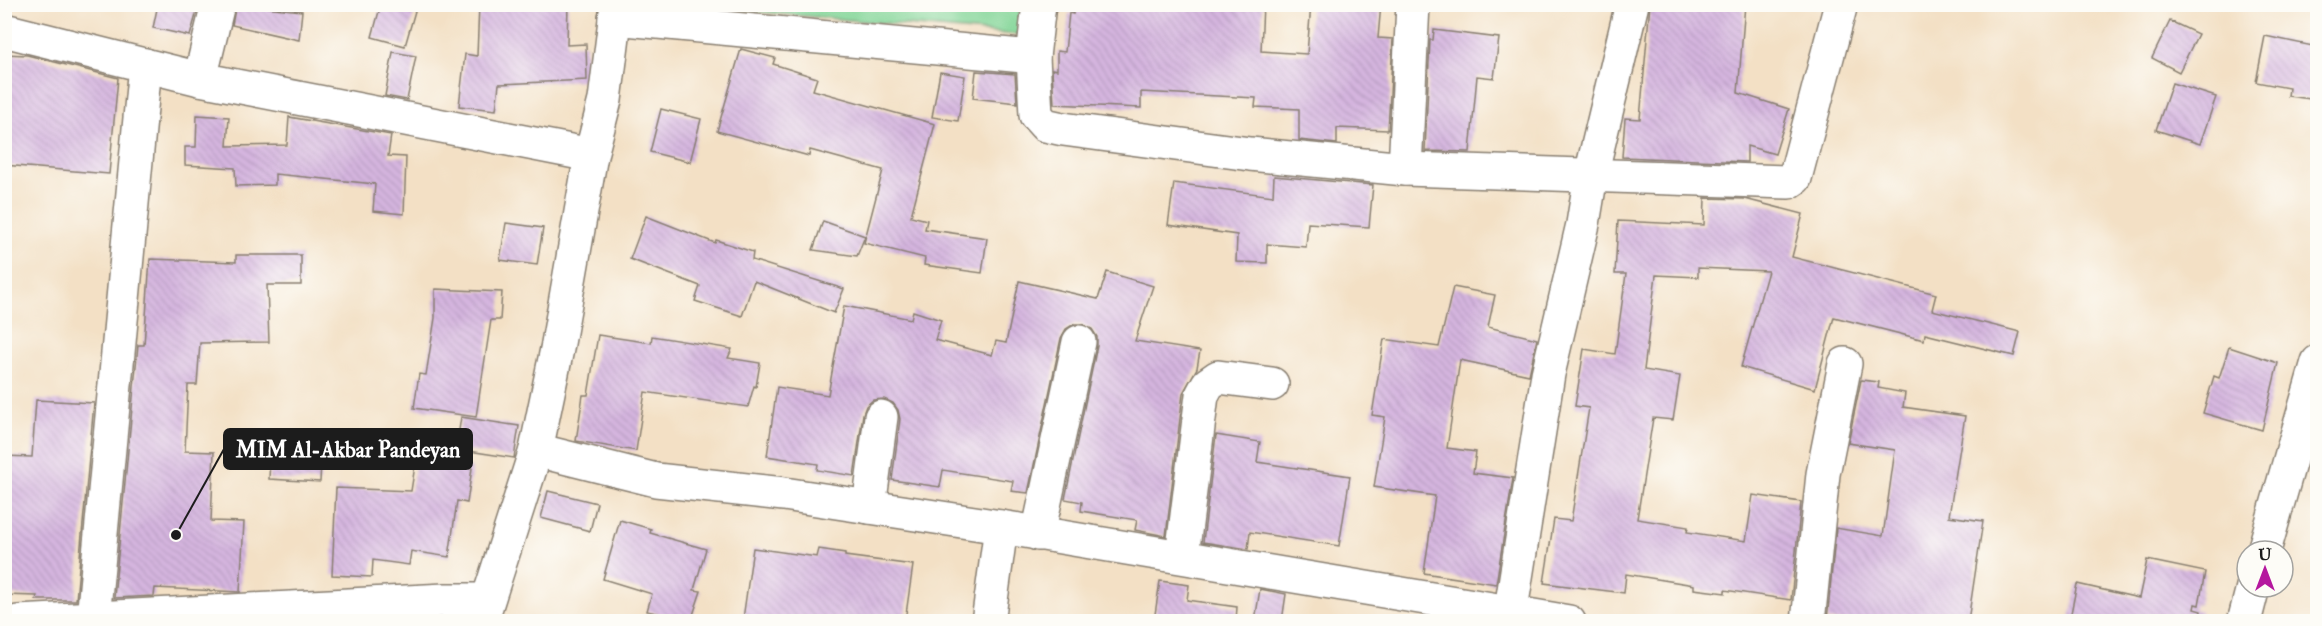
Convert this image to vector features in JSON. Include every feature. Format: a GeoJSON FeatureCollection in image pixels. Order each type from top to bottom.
{"type":"FeatureCollection","features":[{"type":"Feature","properties":{"kind":"street"},"geometry":{"type":"LineString","coordinates":[[200,79],[218,4]]}},
{"type":"Feature","properties":{"kind":"street"},"geometry":{"type":"LineString","coordinates":[[1039,4],[1033,57],[1036,115],[1045,125],[1250,154],[1405,169],[1792,181],[1841,4]]}},
{"type":"Feature","properties":{"kind":"street"},"geometry":{"type":"LineString","coordinates":[[1405,169],[1413,4]]}},
{"type":"Feature","properties":{"kind":"street"},"geometry":{"type":"LineString","coordinates":[[1511,616],[1548,374],[1583,224],[1591,175],[1632,4]]}},
{"type":"Feature","properties":{"kind":"street"},"geometry":{"type":"LineString","coordinates":[[18,621],[321,606],[484,611],[536,450],[558,349],[591,155],[605,100],[616,11],[1033,57]]}},
{"type":"Feature","properties":{"kind":"street"},"geometry":{"type":"LineString","coordinates":[[4,30],[200,79],[591,155]]}},
{"type":"Feature","properties":{"kind":"street"},"geometry":{"type":"LineString","coordinates":[[93,619],[145,65]]}},
{"type":"Feature","properties":{"kind":"street"},"geometry":{"type":"LineString","coordinates":[[1038,534],[1079,342]]}},
{"type":"Feature","properties":{"kind":"street"},"geometry":{"type":"LineString","coordinates":[[2267,539],[2318,362]]}},
{"type":"Feature","properties":{"kind":"street"},"geometry":{"type":"LineString","coordinates":[[1808,621],[1823,474],[1845,364]]}},
{"type":"Feature","properties":{"kind":"street"},"geometry":{"type":"LineString","coordinates":[[1182,555],[1202,395],[1208,384],[1218,377],[1272,384]]}},
{"type":"Feature","properties":{"kind":"street"},"geometry":{"type":"LineString","coordinates":[[869,507],[881,417]]}},
{"type":"Feature","properties":{"kind":"street"},"geometry":{"type":"LineString","coordinates":[[536,450],[656,480],[784,494],[1182,555],[1511,616],[1569,621]]}},
{"type":"Feature","properties":{"kind":"street"},"geometry":{"type":"LineString","coordinates":[[988,621],[1000,527]]}},
{"type":"Feature","properties":{"kind":"street"},"geometry":{"type":"LineString","coordinates":[[2244,621],[2250,599]]}},
{"type":"Feature","properties":{"kind":"green space"},"geometry":{"type":"Polygon","coordinates":[[[680,4],[1021,5],[1018,35],[680,4]]]}},
{"type":"Feature","properties":{"kind":"building"},"geometry":{"type":"Polygon","coordinates":[[[158,4],[199,4],[190,36],[153,28],[158,4]]]}},
{"type":"Feature","properties":{"kind":"building"},"geometry":{"type":"Polygon","coordinates":[[[236,4],[302,11],[299,40],[232,25],[236,4]]]}},
{"type":"Feature","properties":{"kind":"building"},"geometry":{"type":"Polygon","coordinates":[[[381,4],[417,4],[405,46],[372,37],[381,4]]]}},
{"type":"Feature","properties":{"kind":"building"},"geometry":{"type":"Polygon","coordinates":[[[479,4],[568,4],[567,45],[586,44],[587,80],[499,84],[496,110],[459,106],[465,54],[477,56],[479,4]]]}},
{"type":"Feature","properties":{"kind":"building"},"geometry":{"type":"Polygon","coordinates":[[[1073,4],[1263,4],[1261,51],[1307,54],[1311,4],[1381,4],[1378,38],[1393,39],[1388,130],[1337,128],[1337,144],[1299,140],[1299,109],[1255,107],[1256,98],[1141,92],[1141,108],[1054,104],[1052,69],[1057,70],[1057,51],[1065,52],[1069,13],[1073,14],[1073,4]]]}},
{"type":"Feature","properties":{"kind":"building"},"geometry":{"type":"Polygon","coordinates":[[[1650,4],[1745,4],[1738,93],[1789,109],[1775,154],[1747,146],[1747,162],[1622,157],[1625,118],[1640,119],[1650,4]]]}},
{"type":"Feature","properties":{"kind":"building"},"geometry":{"type":"Polygon","coordinates":[[[2170,21],[2198,34],[2179,72],[2152,58],[2170,21]]]}},
{"type":"Feature","properties":{"kind":"building"},"geometry":{"type":"Polygon","coordinates":[[[1434,30],[1499,38],[1494,78],[1477,76],[1470,152],[1425,151],[1430,40],[1433,40],[1434,30]]]}},
{"type":"Feature","properties":{"kind":"building"},"geometry":{"type":"Polygon","coordinates":[[[2265,36],[2318,47],[2318,100],[2288,96],[2289,88],[2256,82],[2265,36]]]}},
{"type":"Feature","properties":{"kind":"building"},"geometry":{"type":"Polygon","coordinates":[[[741,49],[775,58],[773,64],[817,78],[813,90],[935,124],[911,216],[927,220],[925,229],[987,238],[982,273],[924,265],[925,258],[864,243],[883,170],[810,150],[809,156],[717,131],[741,49]]]}},
{"type":"Feature","properties":{"kind":"building"},"geometry":{"type":"Polygon","coordinates":[[[393,52],[416,56],[407,100],[385,96],[393,52]]]}},
{"type":"Feature","properties":{"kind":"building"},"geometry":{"type":"Polygon","coordinates":[[[4,54],[27,55],[118,78],[109,174],[4,165],[4,54]]]}},
{"type":"Feature","properties":{"kind":"building"},"geometry":{"type":"Polygon","coordinates":[[[976,71],[1015,74],[1017,103],[973,98],[976,71]]]}},
{"type":"Feature","properties":{"kind":"building"},"geometry":{"type":"Polygon","coordinates":[[[940,72],[965,76],[958,121],[932,117],[940,72]]]}},
{"type":"Feature","properties":{"kind":"building"},"geometry":{"type":"Polygon","coordinates":[[[2172,83],[2216,97],[2200,144],[2156,130],[2172,83]]]}},
{"type":"Feature","properties":{"kind":"building"},"geometry":{"type":"Polygon","coordinates":[[[661,109],[701,119],[690,162],[650,152],[661,109]]]}},
{"type":"Feature","properties":{"kind":"building"},"geometry":{"type":"Polygon","coordinates":[[[197,115],[229,117],[227,146],[287,145],[289,117],[391,135],[388,156],[406,157],[404,214],[373,211],[375,184],[275,174],[275,185],[236,186],[235,168],[185,165],[185,147],[196,147],[197,115]]]}},
{"type":"Feature","properties":{"kind":"building"},"geometry":{"type":"Polygon","coordinates":[[[1274,176],[1373,185],[1369,227],[1308,223],[1306,247],[1267,244],[1267,263],[1236,262],[1237,235],[1168,225],[1174,183],[1273,196],[1274,176]]]}},
{"type":"Feature","properties":{"kind":"building"},"geometry":{"type":"Polygon","coordinates":[[[1705,198],[1745,199],[1803,214],[1792,257],[1936,294],[1932,310],[2020,332],[2014,356],[1925,334],[1924,340],[1834,317],[1815,389],[1741,367],[1768,271],[1698,268],[1698,277],[1656,275],[1644,370],[1680,376],[1673,420],[1653,418],[1637,519],[1688,527],[1687,532],[1746,541],[1753,495],[1801,502],[1791,600],[1725,590],[1725,593],[1694,589],[1694,585],[1626,574],[1624,593],[1544,583],[1554,519],[1571,521],[1589,408],[1575,406],[1584,349],[1615,354],[1626,274],[1615,274],[1618,221],[1704,225],[1705,198]]]}},
{"type":"Feature","properties":{"kind":"building"},"geometry":{"type":"Polygon","coordinates":[[[646,216],[715,243],[716,240],[753,252],[752,260],[844,289],[834,313],[754,281],[742,316],[695,301],[700,286],[630,259],[646,216]]]}},
{"type":"Feature","properties":{"kind":"building"},"geometry":{"type":"Polygon","coordinates":[[[823,221],[865,236],[857,256],[813,250],[823,221]]]}},
{"type":"Feature","properties":{"kind":"building"},"geometry":{"type":"Polygon","coordinates":[[[506,223],[543,228],[537,265],[500,260],[506,223]]]}},
{"type":"Feature","properties":{"kind":"building"},"geometry":{"type":"Polygon","coordinates":[[[236,255],[301,255],[301,285],[267,285],[269,342],[200,343],[197,385],[188,385],[185,451],[214,452],[211,521],[244,522],[240,592],[155,588],[154,596],[114,598],[138,345],[144,345],[150,259],[236,262],[236,255]]]}},
{"type":"Feature","properties":{"kind":"building"},"geometry":{"type":"Polygon","coordinates":[[[1107,272],[1153,286],[1135,341],[1200,351],[1197,368],[1183,393],[1166,536],[1135,530],[1137,520],[1081,511],[1082,502],[1065,499],[1097,346],[1097,337],[1092,329],[1082,324],[1074,324],[1066,329],[1061,338],[1028,493],[1011,491],[1013,481],[943,470],[940,487],[892,480],[900,419],[893,403],[884,399],[873,400],[866,406],[854,476],[817,470],[818,464],[767,456],[777,387],[828,395],[844,306],[911,319],[913,311],[941,320],[935,340],[992,355],[996,341],[1006,343],[1019,281],[1098,299],[1107,272]]]}},
{"type":"Feature","properties":{"kind":"building"},"geometry":{"type":"Polygon","coordinates":[[[1453,287],[1495,295],[1488,327],[1537,339],[1529,375],[1460,360],[1447,448],[1476,452],[1473,473],[1513,478],[1496,584],[1424,573],[1435,496],[1374,487],[1385,417],[1372,415],[1384,339],[1439,347],[1453,287]]]}},
{"type":"Feature","properties":{"kind":"building"},"geometry":{"type":"Polygon","coordinates":[[[435,289],[502,292],[500,320],[491,320],[476,417],[414,408],[419,374],[426,375],[435,318],[435,289]]]}},
{"type":"Feature","properties":{"kind":"building"},"geometry":{"type":"Polygon","coordinates":[[[598,335],[651,343],[652,336],[732,349],[728,358],[760,363],[756,387],[754,386],[748,407],[645,392],[636,451],[576,441],[583,395],[588,395],[598,335]]]}},
{"type":"Feature","properties":{"kind":"building"},"geometry":{"type":"Polygon","coordinates":[[[2229,347],[2278,363],[2262,430],[2203,413],[2214,376],[2219,378],[2229,347]]]}},
{"type":"Feature","properties":{"kind":"building"},"geometry":{"type":"Polygon","coordinates":[[[1861,380],[1879,382],[1878,388],[1905,393],[1903,407],[1965,416],[1949,516],[1983,521],[1968,621],[1827,621],[1836,528],[1883,536],[1895,450],[1848,443],[1861,380]]]}},
{"type":"Feature","properties":{"kind":"building"},"geometry":{"type":"Polygon","coordinates":[[[36,400],[94,403],[76,600],[36,600],[37,596],[4,595],[4,456],[32,457],[36,400]]]}},
{"type":"Feature","properties":{"kind":"building"},"geometry":{"type":"Polygon","coordinates":[[[461,417],[519,426],[514,458],[456,449],[461,417]]]}},
{"type":"Feature","properties":{"kind":"building"},"geometry":{"type":"Polygon","coordinates":[[[1216,435],[1260,442],[1257,462],[1350,476],[1339,546],[1250,532],[1248,549],[1203,542],[1216,435]]]}},
{"type":"Feature","properties":{"kind":"building"},"geometry":{"type":"Polygon","coordinates":[[[271,439],[322,442],[320,482],[269,479],[271,439]]]}},
{"type":"Feature","properties":{"kind":"building"},"geometry":{"type":"Polygon","coordinates":[[[416,459],[472,468],[467,503],[457,501],[449,557],[411,551],[409,565],[373,560],[372,577],[332,575],[336,488],[411,491],[416,459]]]}},
{"type":"Feature","properties":{"kind":"building"},"geometry":{"type":"Polygon","coordinates":[[[548,491],[597,503],[590,531],[541,518],[548,491]]]}},
{"type":"Feature","properties":{"kind":"building"},"geometry":{"type":"Polygon","coordinates":[[[620,520],[651,529],[650,533],[706,549],[694,590],[701,591],[691,621],[647,611],[652,594],[603,579],[620,520]]]}},
{"type":"Feature","properties":{"kind":"building"},"geometry":{"type":"Polygon","coordinates":[[[753,548],[817,557],[819,549],[845,553],[845,556],[913,565],[905,621],[743,619],[753,548]]]}},
{"type":"Feature","properties":{"kind":"building"},"geometry":{"type":"Polygon","coordinates":[[[2147,560],[2205,572],[2199,605],[2195,604],[2194,609],[2201,611],[2200,621],[2085,621],[2070,618],[2077,584],[2139,598],[2147,560]]]}},
{"type":"Feature","properties":{"kind":"building"},"geometry":{"type":"Polygon","coordinates":[[[1160,581],[1189,585],[1187,600],[1237,607],[1236,621],[1154,621],[1160,581]]]}},
{"type":"Feature","properties":{"kind":"building"},"geometry":{"type":"Polygon","coordinates":[[[1260,589],[1286,594],[1282,621],[1255,621],[1260,589]]]}},
{"type":"Feature","properties":{"kind":"place","name":"MIM Al-Akbar Pandeyan"},"geometry":{"type":"Point","coordinates":[176,535]}}]}
